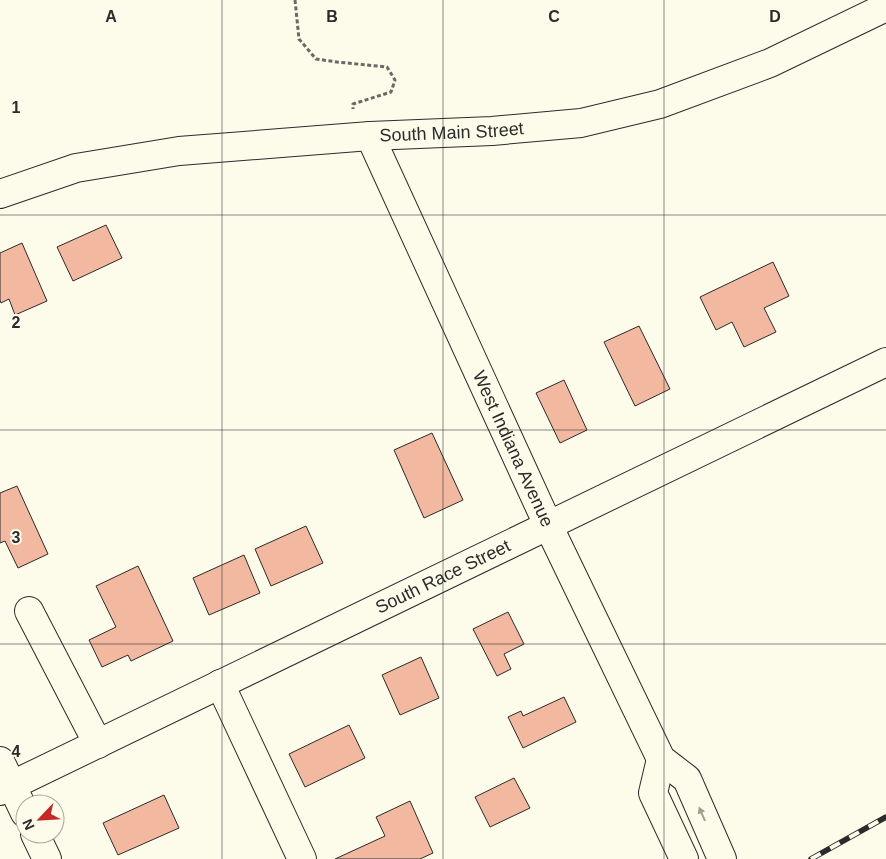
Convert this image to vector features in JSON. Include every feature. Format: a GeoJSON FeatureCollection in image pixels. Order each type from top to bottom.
{"type":"FeatureCollection","features":[{"type":"Feature","properties":{"kind":"main road","name":"South Main Street"},"geometry":{"type":"LineString","coordinates":[[0,194],[76,168],[179,151],[361,137],[492,132],[581,123],[660,104],[770,63],[886,7]]}},
{"type":"Feature","properties":{"kind":"main road","name":"West Indiana Avenue"},"geometry":{"type":"LineString","coordinates":[[361,137],[661,759],[687,779],[722,859]]}},
{"type":"Feature","properties":{"kind":"main road","name":"South Race Street"},"geometry":{"type":"LineString","coordinates":[[6,788],[886,362]]}},
{"type":"Feature","properties":{"kind":"main road"},"geometry":{"type":"LineString","coordinates":[[29,611],[98,744]]}},
{"type":"Feature","properties":{"kind":"main road"},"geometry":{"type":"LineString","coordinates":[[220,684],[302,859]]}},
{"type":"Feature","properties":{"kind":"main road"},"geometry":{"type":"LineString","coordinates":[[661,759],[653,793],[684,859]]}},
{"type":"Feature","properties":{"kind":"main road"},"geometry":{"type":"LineString","coordinates":[[0,760],[6,788],[15,800]]}},
{"type":"Feature","properties":{"kind":"main road"},"geometry":{"type":"LineString","coordinates":[[40,844],[47,859]]}},
{"type":"Feature","properties":{"kind":"path"},"geometry":{"type":"LineString","coordinates":[[295,0],[299,39],[316,59],[387,67],[395,80],[391,92],[353,104],[361,137]]}},
{"type":"Feature","properties":{"kind":"building"},"geometry":{"type":"Polygon","coordinates":[[[106,225],[122,258],[73,281],[57,247],[106,225]]]}},
{"type":"Feature","properties":{"kind":"building"},"geometry":{"type":"Polygon","coordinates":[[[22,243],[47,301],[15,315],[9,299],[1,303],[0,300],[0,253],[22,243]]]}},
{"type":"Feature","properties":{"kind":"building"},"geometry":{"type":"Polygon","coordinates":[[[773,262],[789,296],[764,308],[776,332],[744,347],[732,322],[716,330],[700,297],[773,262]]]}},
{"type":"Feature","properties":{"kind":"building"},"geometry":{"type":"Polygon","coordinates":[[[639,326],[670,389],[635,406],[604,342],[639,326]]]}},
{"type":"Feature","properties":{"kind":"building"},"geometry":{"type":"Polygon","coordinates":[[[564,380],[587,430],[560,443],[536,393],[564,380]]]}},
{"type":"Feature","properties":{"kind":"building"},"geometry":{"type":"Polygon","coordinates":[[[432,433],[463,500],[424,518],[394,450],[432,433]]]}},
{"type":"Feature","properties":{"kind":"building"},"geometry":{"type":"Polygon","coordinates":[[[17,486],[48,554],[18,568],[5,541],[0,543],[0,493],[17,486]]]}},
{"type":"Feature","properties":{"kind":"building"},"geometry":{"type":"Polygon","coordinates":[[[306,526],[323,563],[271,586],[255,549],[306,526]]]}},
{"type":"Feature","properties":{"kind":"building"},"geometry":{"type":"Polygon","coordinates":[[[244,555],[260,593],[209,615],[193,578],[244,555]]]}},
{"type":"Feature","properties":{"kind":"building"},"geometry":{"type":"Polygon","coordinates":[[[138,566],[173,641],[131,661],[128,655],[102,667],[89,640],[116,627],[96,586],[138,566]]]}},
{"type":"Feature","properties":{"kind":"building"},"geometry":{"type":"Polygon","coordinates":[[[508,612],[524,644],[504,654],[511,669],[497,676],[473,629],[508,612]]]}},
{"type":"Feature","properties":{"kind":"building"},"geometry":{"type":"Polygon","coordinates":[[[421,657],[439,698],[400,715],[382,675],[421,657]]]}},
{"type":"Feature","properties":{"kind":"building"},"geometry":{"type":"Polygon","coordinates":[[[564,697],[576,722],[523,748],[508,717],[521,711],[523,716],[564,697]]]}},
{"type":"Feature","properties":{"kind":"building"},"geometry":{"type":"Polygon","coordinates":[[[349,725],[365,758],[305,787],[289,754],[349,725]]]}},
{"type":"Feature","properties":{"kind":"building"},"geometry":{"type":"Polygon","coordinates":[[[514,778],[530,808],[490,827],[475,797],[514,778]]]}},
{"type":"Feature","properties":{"kind":"building"},"geometry":{"type":"Polygon","coordinates":[[[164,795],[179,828],[118,855],[103,823],[164,795]]]}},
{"type":"Feature","properties":{"kind":"building"},"geometry":{"type":"Polygon","coordinates":[[[410,801],[433,853],[420,859],[335,859],[385,836],[376,817],[410,801]]]}},
{"type":"Feature","properties":{"kind":"railway"},"geometry":{"type":"LineString","coordinates":[[811,859],[886,817]]}}]}
